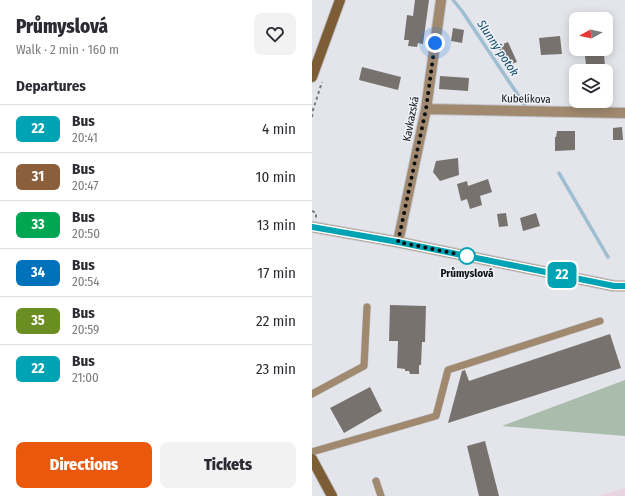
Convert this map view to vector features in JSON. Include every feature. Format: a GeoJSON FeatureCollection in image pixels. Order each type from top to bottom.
{"type":"FeatureCollection","features":[{"type":"Feature","properties":{"kind":"street"},"geometry":{"type":"LineString","coordinates":[[312,77],[340,0]]}},
{"type":"Feature","properties":{"kind":"street","name":"Kavkazská"},"geometry":{"type":"LineString","coordinates":[[398,242],[426,109],[441,0]]}},
{"type":"Feature","properties":{"kind":"street","name":"Kubelíkova"},"geometry":{"type":"LineString","coordinates":[[426,109],[625,113]]}},
{"type":"Feature","properties":{"kind":"street"},"geometry":{"type":"LineString","coordinates":[[312,227],[398,242],[614,286],[625,286]]}},
{"type":"Feature","properties":{"kind":"street"},"geometry":{"type":"LineString","coordinates":[[312,459],[332,496]]}},
{"type":"Feature","properties":{"kind":"lane"},"geometry":{"type":"LineString","coordinates":[[312,394],[364,366],[367,307]]}},
{"type":"Feature","properties":{"kind":"lane"},"geometry":{"type":"LineString","coordinates":[[312,452],[436,416],[448,370],[600,321]]}},
{"type":"Feature","properties":{"kind":"lane"},"geometry":{"type":"LineString","coordinates":[[376,481],[381,496]]}},
{"type":"Feature","properties":{"kind":"shaded area"},"geometry":{"type":"Polygon","coordinates":[[[625,488],[625,496],[598,496],[625,488]]]}},
{"type":"Feature","properties":{"kind":"green space"},"geometry":{"type":"Polygon","coordinates":[[[625,380],[625,436],[502,426],[625,380]]]}},
{"type":"Feature","properties":{"kind":"building"},"geometry":{"type":"Polygon","coordinates":[[[415,0],[429,0],[423,44],[418,43],[417,47],[408,46],[409,40],[404,40],[407,15],[413,16],[415,0]]]}},
{"type":"Feature","properties":{"kind":"building"},"geometry":{"type":"Polygon","coordinates":[[[453,28],[464,30],[462,43],[451,41],[453,28]]]}},
{"type":"Feature","properties":{"kind":"building"},"geometry":{"type":"Polygon","coordinates":[[[560,36],[562,54],[541,55],[539,38],[560,36]]]}},
{"type":"Feature","properties":{"kind":"building"},"geometry":{"type":"Polygon","coordinates":[[[508,42],[517,62],[506,66],[498,46],[508,42]]]}},
{"type":"Feature","properties":{"kind":"building"},"geometry":{"type":"Polygon","coordinates":[[[585,56],[604,56],[605,64],[586,64],[585,56]]]}},
{"type":"Feature","properties":{"kind":"building"},"geometry":{"type":"Polygon","coordinates":[[[362,67],[401,77],[398,90],[359,80],[362,67]]]}},
{"type":"Feature","properties":{"kind":"building"},"geometry":{"type":"Polygon","coordinates":[[[440,76],[469,78],[468,91],[439,89],[440,76]]]}},
{"type":"Feature","properties":{"kind":"building"},"geometry":{"type":"Polygon","coordinates":[[[622,127],[623,140],[613,140],[613,128],[622,127]]]}},
{"type":"Feature","properties":{"kind":"building"},"geometry":{"type":"Polygon","coordinates":[[[557,131],[575,131],[575,150],[555,151],[555,137],[557,131]]]}},
{"type":"Feature","properties":{"kind":"building"},"geometry":{"type":"Polygon","coordinates":[[[458,158],[459,175],[440,181],[433,172],[436,161],[458,158]]]}},
{"type":"Feature","properties":{"kind":"building"},"geometry":{"type":"Polygon","coordinates":[[[488,179],[492,192],[480,196],[482,205],[470,209],[467,199],[461,201],[457,184],[467,181],[468,186],[488,179]]]}},
{"type":"Feature","properties":{"kind":"building"},"geometry":{"type":"Polygon","coordinates":[[[506,213],[508,226],[499,227],[497,214],[506,213]]]}},
{"type":"Feature","properties":{"kind":"building"},"geometry":{"type":"Polygon","coordinates":[[[536,213],[540,226],[523,231],[520,218],[536,213]]]}},
{"type":"Feature","properties":{"kind":"building"},"geometry":{"type":"Polygon","coordinates":[[[390,305],[426,306],[425,342],[422,342],[419,374],[410,374],[409,371],[405,371],[405,369],[397,368],[398,341],[389,341],[390,305]]]}},
{"type":"Feature","properties":{"kind":"building"},"geometry":{"type":"Polygon","coordinates":[[[610,334],[621,368],[448,423],[462,371],[465,370],[469,381],[610,334]]]}},
{"type":"Feature","properties":{"kind":"building"},"geometry":{"type":"Polygon","coordinates":[[[370,387],[382,411],[344,433],[330,408],[370,387]]]}},
{"type":"Feature","properties":{"kind":"building"},"geometry":{"type":"Polygon","coordinates":[[[485,441],[499,496],[479,496],[467,446],[485,441]]]}},
{"type":"Feature","properties":{"kind":"waterway","name":"Slunný potok"},"geometry":{"type":"LineString","coordinates":[[453,0],[462,11],[526,107]]}},
{"type":"Feature","properties":{"kind":"waterway","name":"Slunný potok"},"geometry":{"type":"LineString","coordinates":[[559,173],[608,257]]}},
{"type":"Feature","properties":{"kind":"bus line","name":"22"},"geometry":{"type":"LineString","coordinates":[[312,227],[398,242],[614,286],[625,286]]}},
{"type":"Feature","properties":{"kind":"place","name":"Průmyslová"},"geometry":{"type":"Point","coordinates":[467,256]}},
{"type":"Feature","properties":{"kind":"route"},"geometry":{"type":"LineString","coordinates":[[435,43],[426,109],[398,242],[467,256]]}}]}
